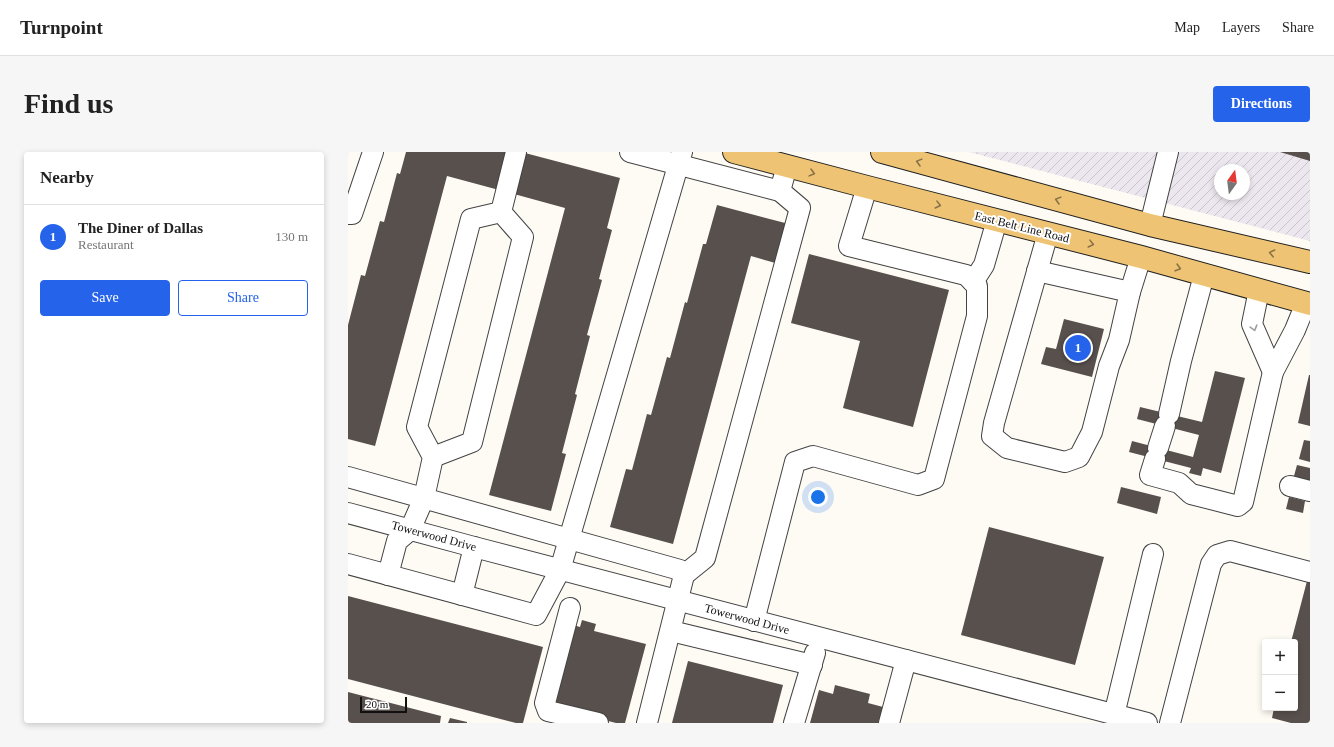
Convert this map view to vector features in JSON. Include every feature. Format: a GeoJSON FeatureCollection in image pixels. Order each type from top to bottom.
{"type":"FeatureCollection","features":[{"type":"Feature","properties":{"kind":"main road","name":"East Belt Line Road"},"geometry":{"type":"LineString","coordinates":[[734,152],[867,188],[1141,257],[1308,304]]}},
{"type":"Feature","properties":{"kind":"main road"},"geometry":{"type":"LineString","coordinates":[[882,152],[1150,225],[1310,262]]}},
{"type":"Feature","properties":{"kind":"main road"},"geometry":{"type":"LineString","coordinates":[[1141,257],[1150,225]]}},
{"type":"Feature","properties":{"kind":"street"},"geometry":{"type":"LineString","coordinates":[[348,214],[352,214],[373,152]]}},
{"type":"Feature","properties":{"kind":"street"},"geometry":{"type":"LineString","coordinates":[[501,212],[516,152]]}},
{"type":"Feature","properties":{"kind":"street"},"geometry":{"type":"LineString","coordinates":[[630,152],[680,158],[780,191],[800,208],[705,558],[684,575],[648,723]]}},
{"type":"Feature","properties":{"kind":"street"},"geometry":{"type":"LineString","coordinates":[[1150,225],[1168,152]]}},
{"type":"Feature","properties":{"kind":"street"},"geometry":{"type":"LineString","coordinates":[[348,564],[536,615],[560,570],[680,158]]}},
{"type":"Feature","properties":{"kind":"street"},"geometry":{"type":"LineString","coordinates":[[780,191],[787,166]]}},
{"type":"Feature","properties":{"kind":"street"},"geometry":{"type":"LineString","coordinates":[[754,621],[795,462],[813,456],[918,485],[934,479],[977,316],[977,286],[966,275],[849,246],[867,188]]}},
{"type":"Feature","properties":{"kind":"street"},"geometry":{"type":"LineString","coordinates":[[388,575],[396,541],[410,530],[424,498],[433,457],[417,427],[471,219],[501,212]]}},
{"type":"Feature","properties":{"kind":"street"},"geometry":{"type":"LineString","coordinates":[[433,457],[472,442],[523,237],[501,212]]}},
{"type":"Feature","properties":{"kind":"street"},"geometry":{"type":"LineString","coordinates":[[973,282],[984,265],[997,220]]}},
{"type":"Feature","properties":{"kind":"street"},"geometry":{"type":"LineString","coordinates":[[1048,233],[996,415],[992,436],[1006,448],[1065,462],[1079,457],[1092,432],[1109,366],[1119,340],[1130,292],[1141,257]]}},
{"type":"Feature","properties":{"kind":"street"},"geometry":{"type":"LineString","coordinates":[[1037,271],[1130,292]]}},
{"type":"Feature","properties":{"kind":"street"},"geometry":{"type":"LineString","coordinates":[[1204,275],[1167,420],[1150,475],[1179,483],[1191,494],[1238,506],[1243,502],[1273,372],[1308,304]]}},
{"type":"Feature","properties":{"kind":"street"},"geometry":{"type":"LineString","coordinates":[[1259,290],[1252,324],[1273,372]]}},
{"type":"Feature","properties":{"kind":"street"},"geometry":{"type":"LineString","coordinates":[[348,477],[680,570],[684,575]]}},
{"type":"Feature","properties":{"kind":"street"},"geometry":{"type":"LineString","coordinates":[[1290,486],[1310,491]]}},
{"type":"Feature","properties":{"kind":"street","name":"Towerwood Drive"},"geometry":{"type":"LineString","coordinates":[[348,513],[754,621],[1147,723]]}},
{"type":"Feature","properties":{"kind":"street"},"geometry":{"type":"LineString","coordinates":[[462,595],[474,547]]}},
{"type":"Feature","properties":{"kind":"street"},"geometry":{"type":"LineString","coordinates":[[1170,723],[1211,564],[1217,555],[1230,551],[1310,572]]}},
{"type":"Feature","properties":{"kind":"street"},"geometry":{"type":"LineString","coordinates":[[1114,715],[1153,554]]}},
{"type":"Feature","properties":{"kind":"street"},"geometry":{"type":"LineString","coordinates":[[570,608],[544,703],[548,711],[598,723]]}},
{"type":"Feature","properties":{"kind":"street"},"geometry":{"type":"LineString","coordinates":[[671,631],[812,665]]}},
{"type":"Feature","properties":{"kind":"street"},"geometry":{"type":"LineString","coordinates":[[794,723],[820,638]]}},
{"type":"Feature","properties":{"kind":"street"},"geometry":{"type":"LineString","coordinates":[[889,723],[906,660]]}},
{"type":"Feature","properties":{"kind":"shaded area"},"geometry":{"type":"Polygon","coordinates":[[[969,152],[1310,152],[1310,241],[969,152]]]}},
{"type":"Feature","properties":{"kind":"building"},"geometry":{"type":"Polygon","coordinates":[[[406,152],[509,152],[499,190],[447,176],[375,446],[348,439],[348,325],[361,275],[365,276],[380,221],[384,222],[397,173],[400,174],[406,152]]]}},
{"type":"Feature","properties":{"kind":"building"},"geometry":{"type":"Polygon","coordinates":[[[1280,152],[1310,152],[1310,161],[1280,152]]]}},
{"type":"Feature","properties":{"kind":"building"},"geometry":{"type":"Polygon","coordinates":[[[525,153],[620,178],[607,228],[612,230],[599,279],[602,280],[587,335],[590,336],[562,453],[566,454],[551,511],[489,495],[565,208],[514,194],[525,153]]]}},
{"type":"Feature","properties":{"kind":"building"},"geometry":{"type":"Polygon","coordinates":[[[717,205],[789,224],[779,264],[751,256],[673,544],[610,527],[626,469],[632,470],[647,414],[651,415],[667,357],[670,358],[685,302],[687,303],[703,244],[706,244],[717,205]]]}},
{"type":"Feature","properties":{"kind":"building"},"geometry":{"type":"Polygon","coordinates":[[[809,254],[949,290],[913,427],[843,408],[860,341],[791,323],[809,254]]]}},
{"type":"Feature","properties":{"kind":"building"},"geometry":{"type":"Polygon","coordinates":[[[1064,319],[1104,329],[1092,377],[1041,364],[1046,347],[1056,349],[1064,319]]]}},
{"type":"Feature","properties":{"kind":"building"},"geometry":{"type":"Polygon","coordinates":[[[1215,371],[1245,378],[1221,473],[1203,468],[1201,476],[1189,473],[1191,468],[1129,452],[1132,441],[1193,457],[1199,435],[1137,419],[1140,407],[1202,422],[1215,371]]]}},
{"type":"Feature","properties":{"kind":"building"},"geometry":{"type":"Polygon","coordinates":[[[1310,375],[1310,426],[1298,423],[1310,375]]]}},
{"type":"Feature","properties":{"kind":"building"},"geometry":{"type":"Polygon","coordinates":[[[1304,440],[1310,441],[1310,462],[1299,459],[1304,440]]]}},
{"type":"Feature","properties":{"kind":"building"},"geometry":{"type":"Polygon","coordinates":[[[1297,465],[1310,468],[1310,481],[1294,476],[1297,465]]]}},
{"type":"Feature","properties":{"kind":"building"},"geometry":{"type":"Polygon","coordinates":[[[1121,487],[1161,497],[1157,514],[1117,503],[1121,487]]]}},
{"type":"Feature","properties":{"kind":"building"},"geometry":{"type":"Polygon","coordinates":[[[1289,497],[1305,501],[1303,513],[1286,509],[1289,497]]]}},
{"type":"Feature","properties":{"kind":"building"},"geometry":{"type":"Polygon","coordinates":[[[989,527],[1104,557],[1075,665],[961,635],[989,527]]]}},
{"type":"Feature","properties":{"kind":"building"},"geometry":{"type":"Polygon","coordinates":[[[1307,581],[1310,582],[1310,723],[1291,723],[1272,718],[1273,711],[1298,711],[1298,639],[1292,639],[1307,581]]]}},
{"type":"Feature","properties":{"kind":"building"},"geometry":{"type":"Polygon","coordinates":[[[348,596],[543,647],[523,723],[516,723],[348,679],[348,596]]]}},
{"type":"Feature","properties":{"kind":"building"},"geometry":{"type":"Polygon","coordinates":[[[582,620],[596,624],[594,631],[646,644],[625,723],[616,723],[549,706],[570,624],[580,627],[582,620]]]}},
{"type":"Feature","properties":{"kind":"building"},"geometry":{"type":"Polygon","coordinates":[[[688,661],[783,685],[773,723],[672,723],[688,661]]]}},
{"type":"Feature","properties":{"kind":"building"},"geometry":{"type":"Polygon","coordinates":[[[835,685],[870,694],[868,703],[883,707],[878,723],[810,723],[819,690],[833,694],[835,685]]]}},
{"type":"Feature","properties":{"kind":"building"},"geometry":{"type":"Polygon","coordinates":[[[348,692],[441,716],[440,723],[348,723],[348,692]]]}},
{"type":"Feature","properties":{"kind":"building"},"geometry":{"type":"Polygon","coordinates":[[[450,718],[467,722],[467,723],[448,723],[450,718]]]}},
{"type":"Feature","properties":{"kind":"place","name":"The Diner of Dallas"},"geometry":{"type":"Point","coordinates":[1078,348]}}]}
